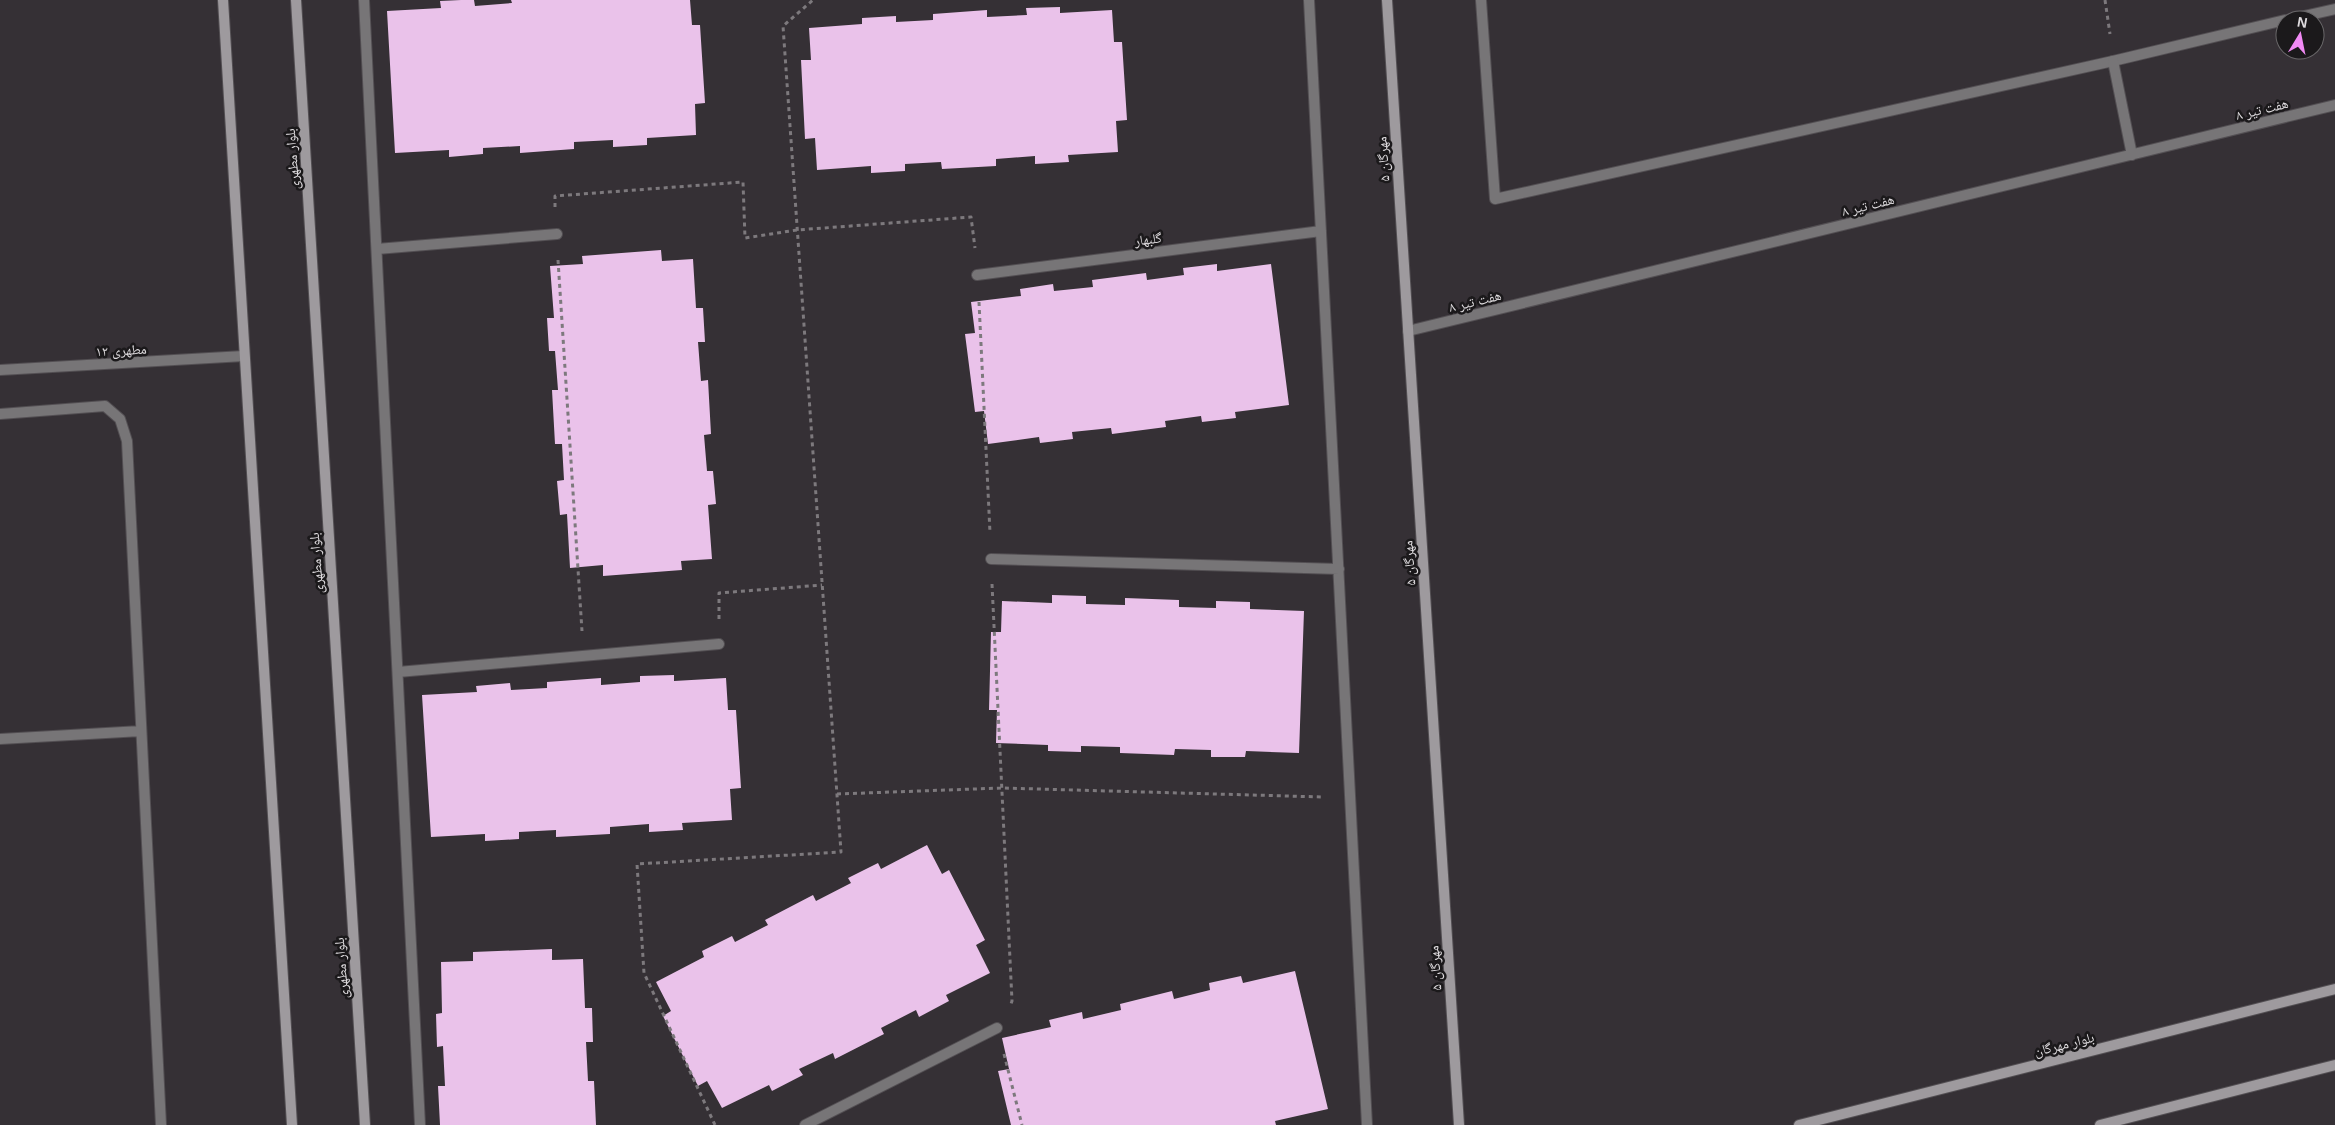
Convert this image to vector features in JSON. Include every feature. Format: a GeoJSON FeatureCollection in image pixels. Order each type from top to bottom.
{"type":"FeatureCollection","features":[{"type":"Feature","properties":{"kind":"street"},"geometry":{"type":"LineString","coordinates":[[223,0],[292,1125]]}},
{"type":"Feature","properties":{"kind":"street","name":"بلوار مطهری"},"geometry":{"type":"LineString","coordinates":[[296,0],[365,1125]]}},
{"type":"Feature","properties":{"kind":"street"},"geometry":{"type":"LineString","coordinates":[[364,0],[420,1125]]}},
{"type":"Feature","properties":{"kind":"street"},"geometry":{"type":"LineString","coordinates":[[1309,0],[1368,1125]]}},
{"type":"Feature","properties":{"kind":"street","name":"مهرگان ۵"},"geometry":{"type":"LineString","coordinates":[[1387,0],[1459,1125]]}},
{"type":"Feature","properties":{"kind":"street"},"geometry":{"type":"LineString","coordinates":[[1481,0],[1495,199],[2113,61],[2275,23]]}},
{"type":"Feature","properties":{"kind":"street"},"geometry":{"type":"LineString","coordinates":[[2113,61],[2132,155]]}},
{"type":"Feature","properties":{"kind":"street","name":"هفت تیر ۸"},"geometry":{"type":"LineString","coordinates":[[1408,331],[2335,105]]}},
{"type":"Feature","properties":{"kind":"street","name":"گلبهار"},"geometry":{"type":"LineString","coordinates":[[977,275],[1321,231]]}},
{"type":"Feature","properties":{"kind":"street"},"geometry":{"type":"LineString","coordinates":[[377,249],[557,234]]}},
{"type":"Feature","properties":{"kind":"street","name":"مطهری ۱۲"},"geometry":{"type":"LineString","coordinates":[[0,370],[244,356]]}},
{"type":"Feature","properties":{"kind":"street"},"geometry":{"type":"LineString","coordinates":[[0,414],[104,406],[120,419],[127,441],[161,1125]]}},
{"type":"Feature","properties":{"kind":"street"},"geometry":{"type":"LineString","coordinates":[[991,559],[1339,569]]}},
{"type":"Feature","properties":{"kind":"street"},"geometry":{"type":"LineString","coordinates":[[398,672],[584,654],[720,644]]}},
{"type":"Feature","properties":{"kind":"street"},"geometry":{"type":"LineString","coordinates":[[0,739],[141,731]]}},
{"type":"Feature","properties":{"kind":"street","name":"بلوار مهرگان"},"geometry":{"type":"LineString","coordinates":[[1799,1125],[2335,989]]}},
{"type":"Feature","properties":{"kind":"street"},"geometry":{"type":"LineString","coordinates":[[805,1125],[997,1028]]}},
{"type":"Feature","properties":{"kind":"street"},"geometry":{"type":"LineString","coordinates":[[2100,1125],[2335,1065]]}},
{"type":"Feature","properties":{"kind":"path"},"geometry":{"type":"LineString","coordinates":[[715,1125],[644,974],[638,864],[841,852],[783,26],[813,0]]}},
{"type":"Feature","properties":{"kind":"path"},"geometry":{"type":"LineString","coordinates":[[2105,0],[2113,61]]}},
{"type":"Feature","properties":{"kind":"path"},"geometry":{"type":"LineString","coordinates":[[584,654],[555,196],[743,182],[745,238],[797,230],[971,216],[977,275],[1012,1002],[997,1028],[1022,1125]]}},
{"type":"Feature","properties":{"kind":"path"},"geometry":{"type":"LineString","coordinates":[[720,644],[719,593],[822,585]]}},
{"type":"Feature","properties":{"kind":"path"},"geometry":{"type":"LineString","coordinates":[[837,794],[1002,788],[1351,798]]}},
{"type":"Feature","properties":{"kind":"building"},"geometry":{"type":"Polygon","coordinates":[[[474,0],[475,6],[512,3],[511,0],[690,0],[692,25],[700,25],[705,103],[695,104],[696,135],[647,138],[647,145],[613,147],[613,140],[574,142],[574,149],[520,153],[520,146],[483,148],[483,154],[449,157],[449,150],[395,153],[387,11],[441,8],[440,1],[474,0]]]}},
{"type":"Feature","properties":{"kind":"building"},"geometry":{"type":"Polygon","coordinates":[[[1060,7],[1060,13],[1112,10],[1114,42],[1122,42],[1127,120],[1116,121],[1118,152],[1068,155],[1069,162],[1035,164],[1035,156],[996,159],[996,166],[942,169],[941,162],[905,164],[905,171],[871,173],[871,166],[817,170],[815,138],[805,139],[801,60],[811,60],[809,28],[862,24],[862,18],[896,16],[896,22],[933,20],[933,14],[987,10],[987,17],[1027,15],[1026,8],[1060,7]]]}},
{"type":"Feature","properties":{"kind":"building"},"geometry":{"type":"Polygon","coordinates":[[[661,250],[662,261],[693,259],[696,308],[703,308],[705,342],[698,342],[701,381],[708,380],[711,434],[704,435],[707,471],[713,471],[716,504],[708,505],[712,559],[681,561],[682,570],[603,576],[603,565],[570,568],[567,514],[560,515],[557,481],[564,480],[562,444],[555,444],[552,390],[558,390],[555,351],[549,351],[547,318],[554,318],[550,266],[583,264],[582,256],[661,250]]]}},
{"type":"Feature","properties":{"kind":"building"},"geometry":{"type":"Polygon","coordinates":[[[1217,264],[1217,271],[1271,264],[1289,405],[1235,412],[1236,418],[1202,422],[1201,416],[1165,421],[1166,427],[1112,434],[1111,428],[1072,432],[1073,439],[1040,443],[1039,437],[988,444],[984,411],[975,412],[965,334],[975,333],[971,302],[1021,296],[1020,289],[1053,284],[1054,291],[1093,287],[1092,280],[1146,273],[1147,280],[1184,275],[1183,268],[1217,264]]]}},
{"type":"Feature","properties":{"kind":"building"},"geometry":{"type":"Polygon","coordinates":[[[1052,595],[1086,596],[1086,604],[1125,605],[1125,598],[1179,600],[1179,607],[1216,608],[1216,601],[1250,602],[1250,609],[1304,611],[1299,753],[1246,751],[1245,757],[1211,757],[1211,750],[1175,749],[1174,755],[1120,753],[1120,747],[1081,746],[1081,752],[1048,751],[1048,745],[996,743],[997,710],[989,710],[991,632],[1001,632],[1002,601],[1052,603],[1052,595]]]}},
{"type":"Feature","properties":{"kind":"building"},"geometry":{"type":"Polygon","coordinates":[[[674,675],[674,681],[726,678],[728,710],[736,710],[741,788],[730,789],[732,820],[682,823],[683,830],[649,832],[649,824],[610,827],[610,834],[556,837],[556,830],[519,832],[519,839],[485,841],[485,834],[431,837],[422,695],[477,692],[476,686],[510,683],[511,690],[547,688],[547,682],[601,678],[601,685],[640,682],[640,676],[674,675]]]}},
{"type":"Feature","properties":{"kind":"building"},"geometry":{"type":"Polygon","coordinates":[[[927,845],[942,874],[949,870],[985,940],[976,945],[990,973],[946,995],[949,1001],[919,1017],[916,1010],[881,1028],[884,1034],[835,1059],[833,1053],[799,1069],[803,1075],[772,1091],[769,1085],[722,1108],[707,1081],[698,1086],[663,1016],[671,1011],[656,982],[704,957],[702,951],[732,936],[735,942],[768,925],[765,920],[813,895],[816,901],[851,883],[848,878],[878,863],[881,869],[927,845]]]}},
{"type":"Feature","properties":{"kind":"building"},"geometry":{"type":"Polygon","coordinates":[[[552,949],[552,960],[583,959],[585,1008],[592,1008],[593,1042],[586,1042],[588,1081],[594,1081],[596,1125],[440,1125],[438,1086],[445,1086],[443,1046],[437,1047],[436,1014],[442,1013],[441,962],[473,961],[473,952],[552,949]]]}},
{"type":"Feature","properties":{"kind":"building"},"geometry":{"type":"Polygon","coordinates":[[[1295,971],[1328,1109],[1275,1121],[1276,1125],[1011,1125],[998,1071],[1009,1069],[1002,1038],[1051,1027],[1049,1020],[1082,1012],[1083,1019],[1121,1010],[1120,1004],[1172,991],[1174,999],[1210,990],[1209,983],[1241,976],[1243,983],[1295,971]]]}}]}
